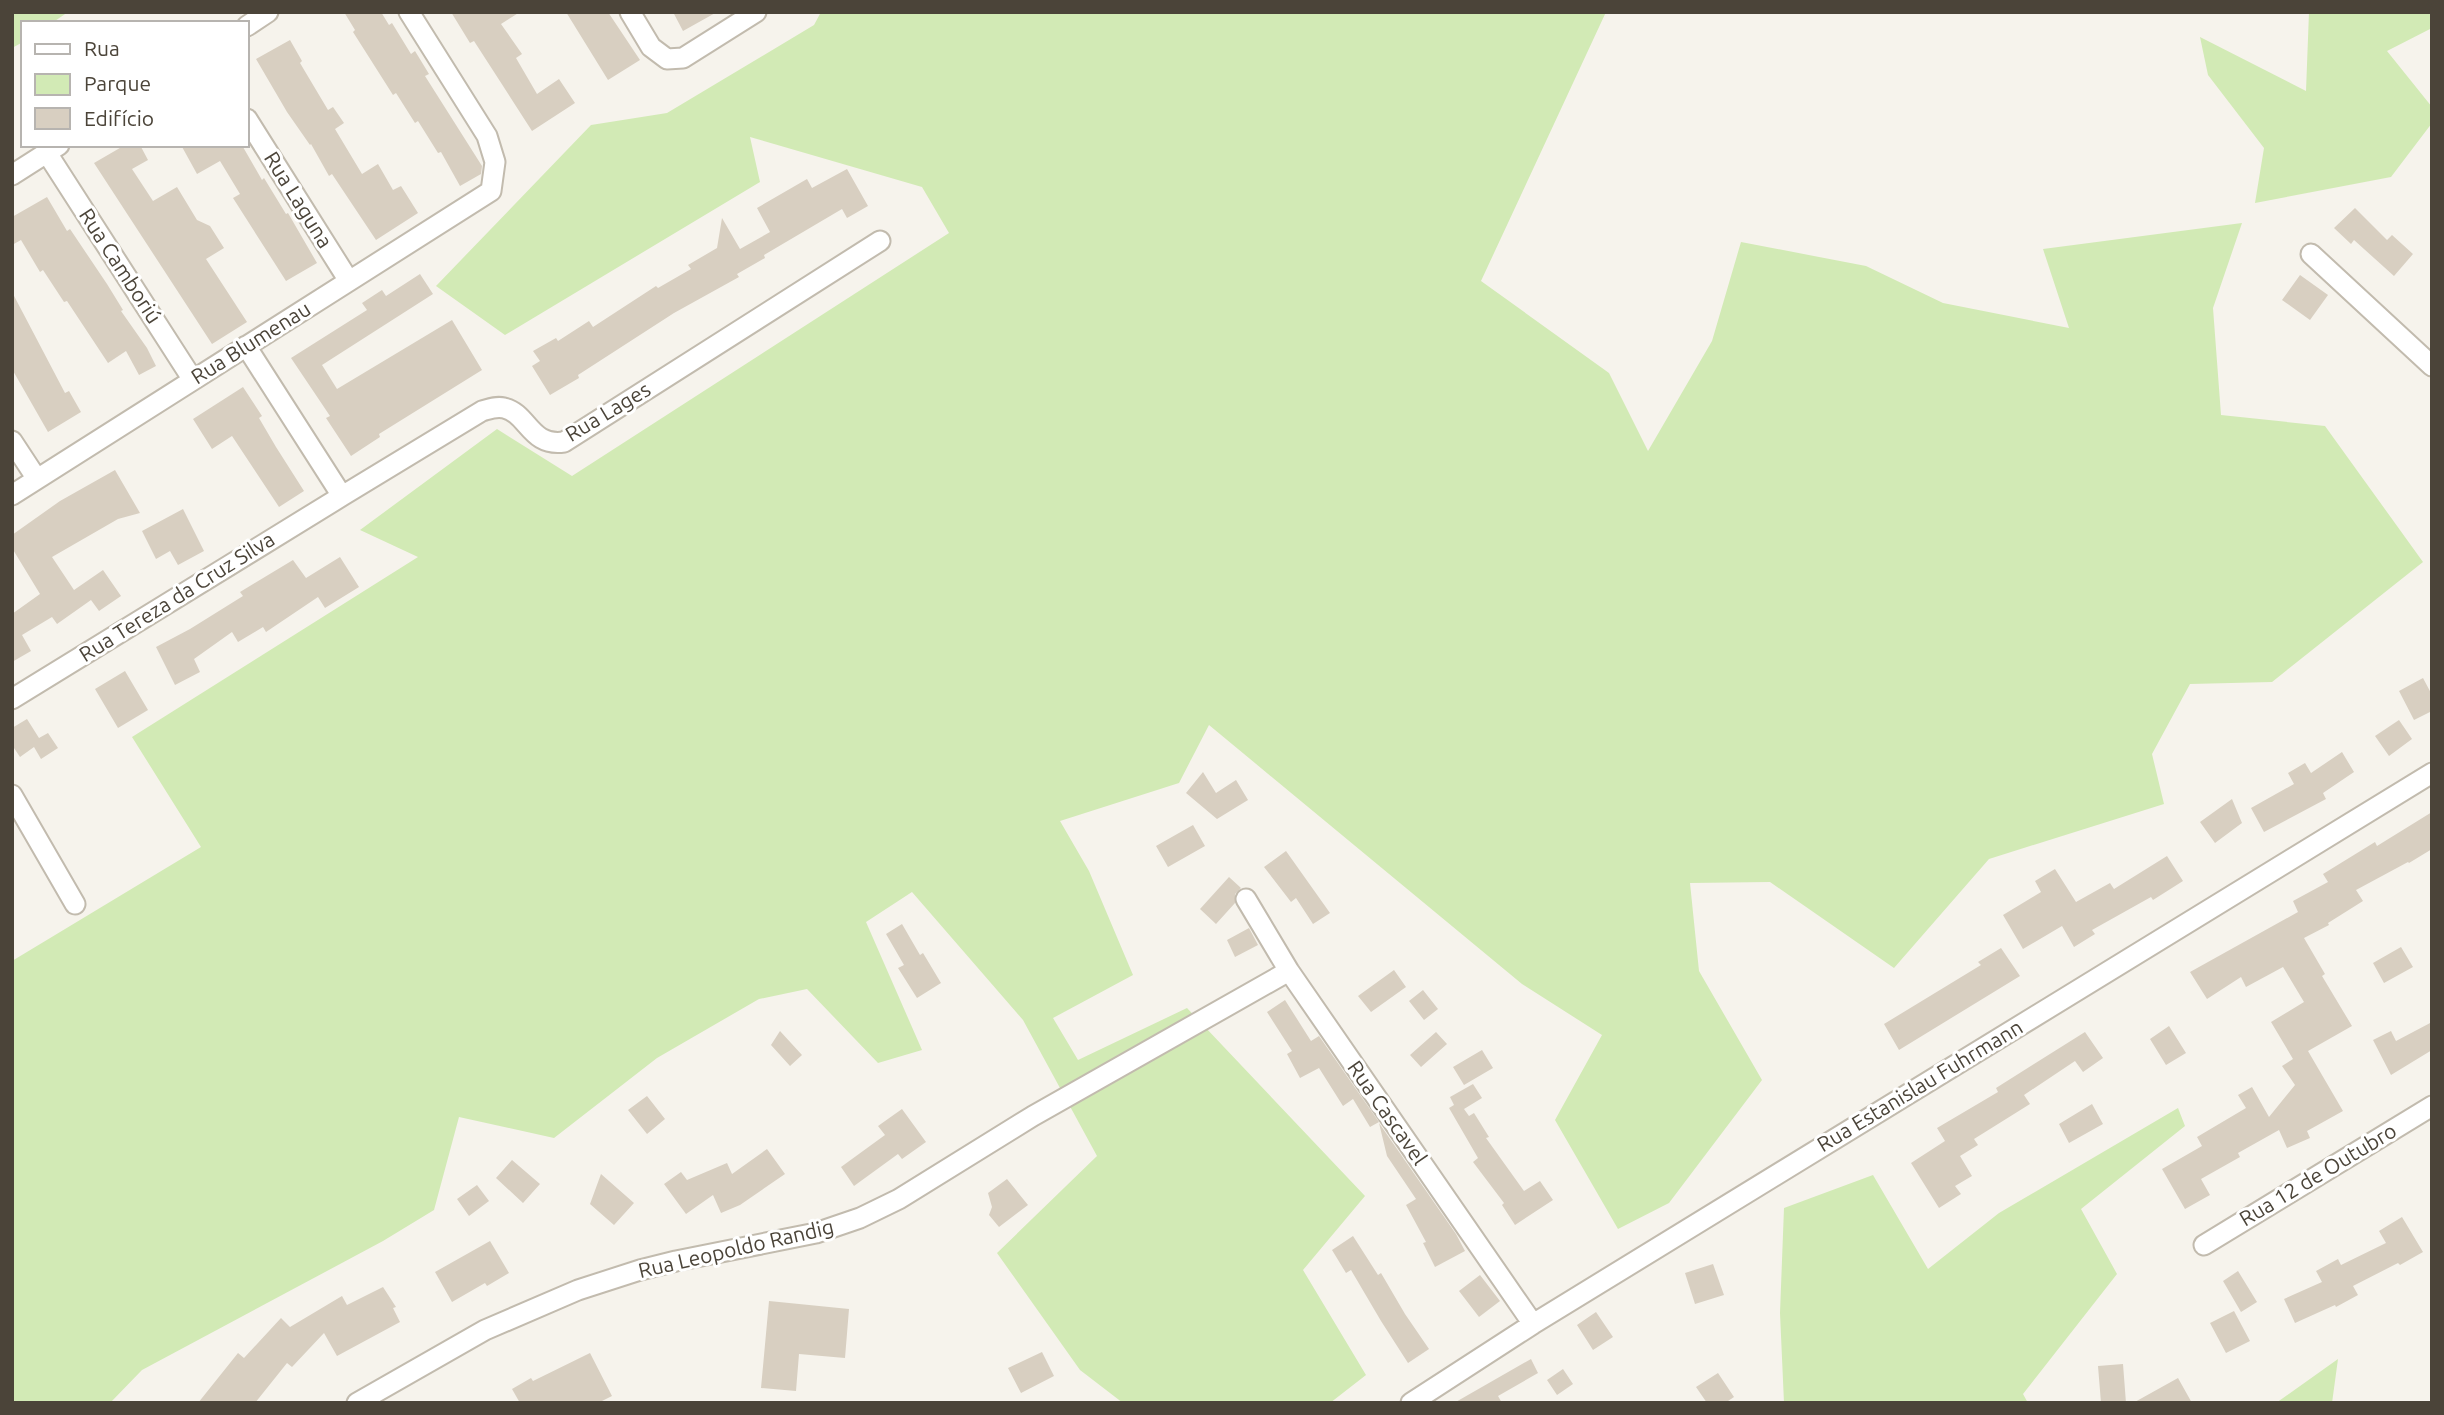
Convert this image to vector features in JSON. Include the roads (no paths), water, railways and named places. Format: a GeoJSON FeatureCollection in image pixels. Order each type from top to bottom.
{"type":"FeatureCollection","features":[{"type":"Feature","properties":{"kind":"street"},"geometry":{"type":"LineString","coordinates":[[248,25],[268,12]]}},
{"type":"Feature","properties":{"kind":"street","name":"Rua Blumenau"},"geometry":{"type":"LineString","coordinates":[[12,495],[491,191],[495,162],[487,136],[410,12]]}},
{"type":"Feature","properties":{"kind":"street"},"geometry":{"type":"LineString","coordinates":[[630,12],[651,47],[667,59],[682,58],[756,12]]}},
{"type":"Feature","properties":{"kind":"street","name":"Rua Laguna"},"geometry":{"type":"LineString","coordinates":[[248,122],[349,281]]}},
{"type":"Feature","properties":{"kind":"street"},"geometry":{"type":"LineString","coordinates":[[12,175],[53,149]]}},
{"type":"Feature","properties":{"kind":"street","name":"Rua Camboriú"},"geometry":{"type":"LineString","coordinates":[[53,149],[193,380]]}},
{"type":"Feature","properties":{"kind":"street","name":"Rua Lages"},"geometry":{"type":"LineString","coordinates":[[342,496],[482,411],[496,407],[508,408],[541,438],[552,444],[564,442],[880,241]]}},
{"type":"Feature","properties":{"kind":"street"},"geometry":{"type":"LineString","coordinates":[[2311,254],[2432,366]]}},
{"type":"Feature","properties":{"kind":"street"},"geometry":{"type":"LineString","coordinates":[[246,346],[342,496]]}},
{"type":"Feature","properties":{"kind":"street"},"geometry":{"type":"LineString","coordinates":[[12,441],[37,479]]}},
{"type":"Feature","properties":{"kind":"street","name":"Rua Tereza da Cruz Silva"},"geometry":{"type":"LineString","coordinates":[[12,699],[342,496]]}},
{"type":"Feature","properties":{"kind":"street","name":"Rua Estanislau Fuhrmann"},"geometry":{"type":"LineString","coordinates":[[1411,1403],[1533,1324],[2432,773]]}},
{"type":"Feature","properties":{"kind":"street"},"geometry":{"type":"LineString","coordinates":[[12,795],[75,904]]}},
{"type":"Feature","properties":{"kind":"street","name":"Rua Cascavel"},"geometry":{"type":"LineString","coordinates":[[1246,898],[1289,971],[1533,1324]]}},
{"type":"Feature","properties":{"kind":"street","name":"Rua Leopoldo Randig"},"geometry":{"type":"LineString","coordinates":[[357,1403],[485,1330],[578,1290],[652,1267],[817,1233],[860,1218],[899,1199],[1033,1116],[1289,971]]}},
{"type":"Feature","properties":{"kind":"street","name":"Rua 12 de Outubro"},"geometry":{"type":"LineString","coordinates":[[2204,1245],[2432,1106]]}}]}
